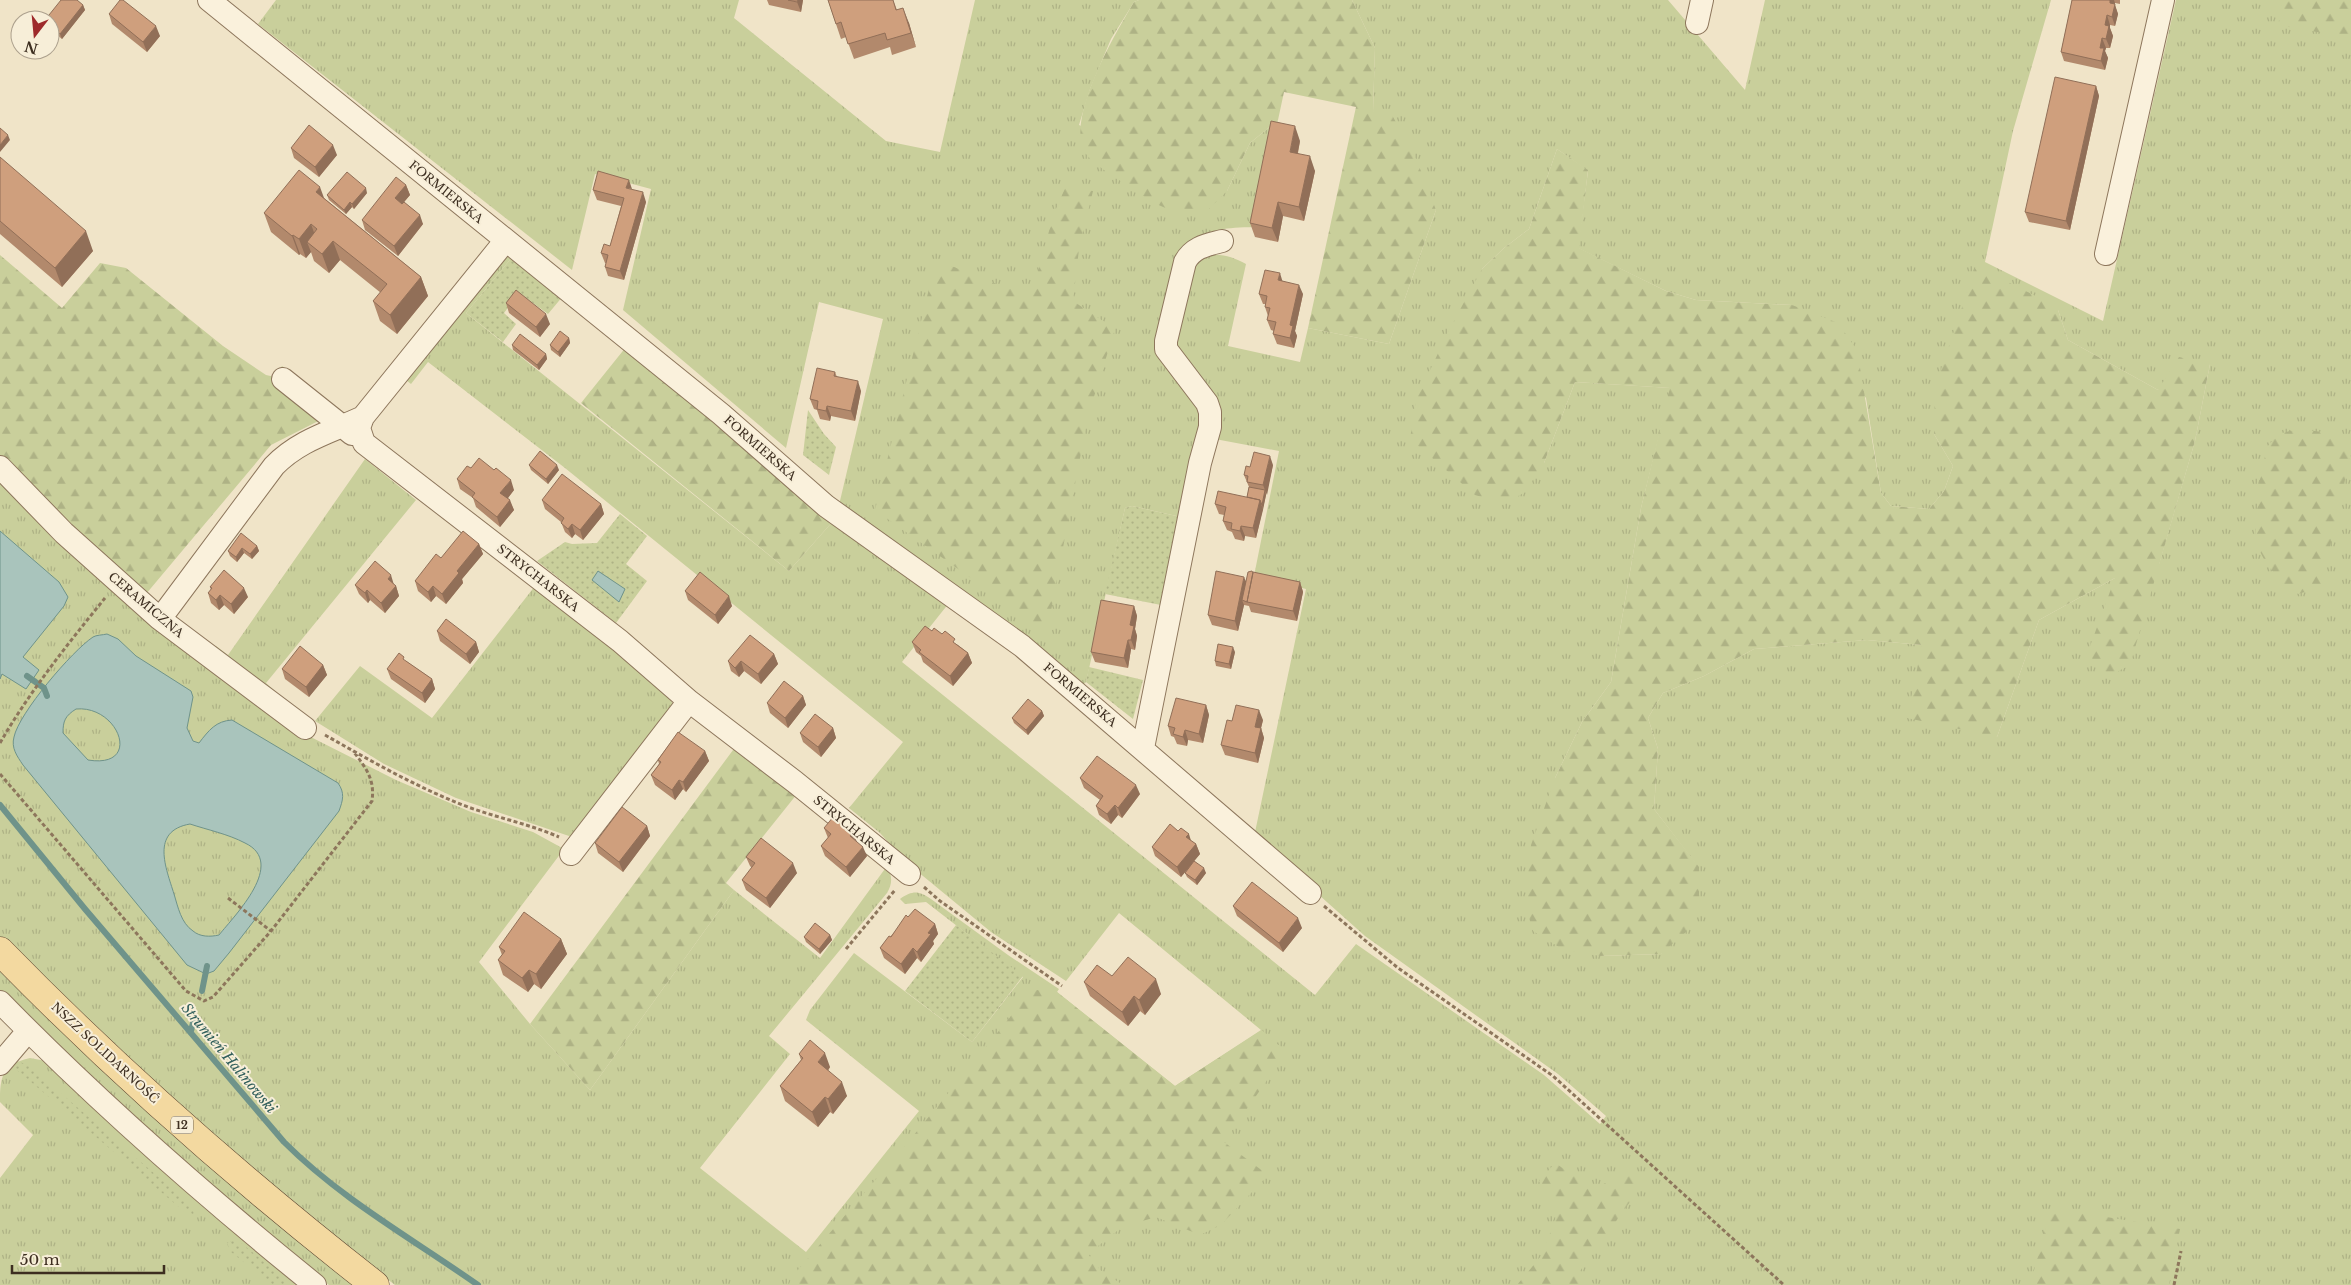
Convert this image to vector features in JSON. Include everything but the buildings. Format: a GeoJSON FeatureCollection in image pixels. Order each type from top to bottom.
{"type":"FeatureCollection","features":[{"type":"Feature","properties":{"kind":"main road","name":"NSZZ SOLIDARNOŚĆ"},"geometry":{"type":"LineString","coordinates":[[0,951],[79,1030],[170,1114],[283,1211],[376,1285]]}},
{"type":"Feature","properties":{"kind":"street","name":"FORMIERSKA"},"geometry":{"type":"LineString","coordinates":[[209,0],[721,414],[826,506],[1022,646],[1143,748],[1310,894]]}},
{"type":"Feature","properties":{"kind":"street"},"geometry":{"type":"LineString","coordinates":[[1697,23],[1702,0]]}},
{"type":"Feature","properties":{"kind":"street"},"geometry":{"type":"LineString","coordinates":[[2106,254],[2162,0]]}},
{"type":"Feature","properties":{"kind":"street"},"geometry":{"type":"LineString","coordinates":[[160,619],[274,466],[299,444],[362,416],[506,240]]}},
{"type":"Feature","properties":{"kind":"street"},"geometry":{"type":"LineString","coordinates":[[1143,748],[1198,472],[1210,427],[1207,403],[1166,349],[1166,341],[1189,254],[1197,248],[1222,241]]}},
{"type":"Feature","properties":{"kind":"street","name":"STRYCHARSKA"},"geometry":{"type":"LineString","coordinates":[[284,379],[364,444],[620,641],[689,702],[795,782],[909,874]]}},
{"type":"Feature","properties":{"kind":"street"},"geometry":{"type":"LineString","coordinates":[[362,416],[359,428],[364,444]]}},
{"type":"Feature","properties":{"kind":"street","name":"CERAMICZNA"},"geometry":{"type":"LineString","coordinates":[[0,467],[64,533],[160,619],[306,728]]}},
{"type":"Feature","properties":{"kind":"street"},"geometry":{"type":"LineString","coordinates":[[575,849],[689,702]]}},
{"type":"Feature","properties":{"kind":"street"},"geometry":{"type":"LineString","coordinates":[[0,1002],[106,1106],[163,1157],[316,1285]]}},
{"type":"Feature","properties":{"kind":"street"},"geometry":{"type":"LineString","coordinates":[[0,1064],[28,1030]]}},
{"type":"Feature","properties":{"kind":"path"},"geometry":{"type":"LineString","coordinates":[[0,743],[15,717],[55,658],[118,583]]}},
{"type":"Feature","properties":{"kind":"path"},"geometry":{"type":"LineString","coordinates":[[306,728],[322,734],[398,775],[469,807],[546,831],[575,849]]}},
{"type":"Feature","properties":{"kind":"path"},"geometry":{"type":"LineString","coordinates":[[0,774],[186,991],[204,1001],[213,997],[271,931],[372,801],[372,780],[353,751]]}},
{"type":"Feature","properties":{"kind":"path"},"geometry":{"type":"LineString","coordinates":[[846,949],[909,874],[940,902],[1062,986]]}},
{"type":"Feature","properties":{"kind":"path"},"geometry":{"type":"LineString","coordinates":[[1310,894],[1398,968],[1553,1076],[1784,1285]]}},
{"type":"Feature","properties":{"kind":"path"},"geometry":{"type":"LineString","coordinates":[[228,898],[271,931]]}},
{"type":"Feature","properties":{"kind":"path"},"geometry":{"type":"LineString","coordinates":[[2174,1285],[2181,1251]]}},
{"type":"Feature","properties":{"kind":"green space"},"geometry":{"type":"Polygon","coordinates":[[[276,0],[739,0],[734,18],[886,141],[940,152],[975,0],[1139,0],[1134,2],[1111,39],[1090,89],[1079,125],[1227,191],[1250,143],[1278,120],[1254,227],[1211,232],[1187,244],[1159,339],[1205,416],[1181,517],[1132,506],[1125,508],[1086,682],[1082,686],[839,505],[883,319],[819,302],[786,448],[623,310],[651,189],[595,174],[572,270],[258,24],[276,0]]]}},
{"type":"Feature","properties":{"kind":"green space"},"geometry":{"type":"Polygon","coordinates":[[[1139,0],[1352,0],[1375,48],[1373,111],[1392,115],[1417,161],[1436,210],[1389,344],[1308,328],[1356,107],[1284,92],[1278,120],[1250,143],[1227,191],[1207,211],[1183,213],[1159,205],[1110,174],[1086,154],[1083,149],[1080,133],[1082,115],[1088,95],[1116,33],[1134,2],[1139,0]]]}},
{"type":"Feature","properties":{"kind":"green space"},"geometry":{"type":"Polygon","coordinates":[[[1352,0],[1668,0],[1745,90],[1765,0],[2051,0],[2013,131],[1985,262],[2103,321],[2176,0],[2351,0],[2351,1285],[395,1285],[323,1230],[83,1020],[0,937],[0,477],[283,723],[396,780],[471,812],[533,832],[564,849],[479,962],[530,1024],[590,1090],[734,890],[820,958],[887,866],[891,879],[887,893],[769,1036],[790,1054],[700,1168],[806,1252],[919,1111],[806,1020],[810,1010],[854,953],[972,1042],[1023,977],[926,902],[905,904],[900,899],[909,894],[919,893],[931,899],[1008,955],[1059,989],[1057,992],[1175,1086],[1261,1030],[1119,913],[1066,981],[991,932],[906,862],[880,833],[849,808],[903,742],[565,468],[428,362],[411,384],[406,380],[509,252],[513,256],[466,313],[789,571],[834,520],[949,603],[902,662],[1315,995],[1356,944],[1544,1075],[1600,1124],[1606,1116],[1558,1074],[1365,936],[1254,837],[1306,589],[1254,576],[1279,451],[1215,439],[1175,349],[1191,266],[1204,257],[1211,255],[1225,256],[1246,264],[1228,346],[1300,362],[1308,328],[1389,344],[1436,210],[1373,111],[1375,48],[1352,0]],[[1557,149],[1529,229],[1504,248],[1482,269],[1544,463],[1575,382],[1671,388],[1641,508],[1611,682],[1582,722],[1555,778],[1600,956],[1661,954],[1699,868],[1654,809],[1658,749],[1648,718],[1663,693],[1704,676],[1754,649],[1867,640],[1922,645],[1997,737],[2039,620],[2115,578],[2159,564],[2195,441],[2210,364],[2158,390],[2068,340],[2058,310],[1934,434],[1953,466],[1944,491],[1929,509],[1891,506],[1881,493],[1866,398],[1792,305],[1696,300],[1666,291],[1578,248],[1588,171],[1557,149]]]}},
{"type":"Feature","properties":{"kind":"green space"},"geometry":{"type":"Polygon","coordinates":[[[2283,0],[2351,0],[2351,38],[2278,25],[2283,0]]]}},
{"type":"Feature","properties":{"kind":"green space"},"geometry":{"type":"Polygon","coordinates":[[[1557,149],[1588,170],[1579,248],[1666,291],[1696,300],[1792,305],[1838,323],[1857,350],[1881,493],[1891,506],[1929,509],[1944,491],[1953,466],[1934,434],[1935,387],[1976,266],[2057,307],[2068,340],[2158,390],[2179,357],[2210,364],[2195,441],[2130,665],[2109,676],[2094,664],[2089,649],[2115,578],[2039,620],[1997,737],[1907,718],[1922,645],[1867,640],[1754,649],[1704,676],[1663,693],[1648,718],[1658,749],[1654,809],[1699,867],[1699,896],[1686,932],[1661,954],[1600,956],[1562,949],[1533,931],[1525,904],[1531,845],[1555,778],[1582,722],[1611,682],[1641,508],[1670,388],[1575,382],[1544,463],[1525,492],[1505,504],[1475,495],[1410,439],[1416,400],[1449,330],[1482,269],[1504,248],[1529,229],[1557,149]]]}},
{"type":"Feature","properties":{"kind":"green space"},"geometry":{"type":"Polygon","coordinates":[[[1065,188],[1093,191],[1079,249],[1073,301],[1115,329],[1088,416],[1047,632],[875,510],[936,260],[1002,286],[1032,295],[1053,216],[1065,188]]]}},
{"type":"Feature","properties":{"kind":"green space"},"geometry":{"type":"Polygon","coordinates":[[[0,255],[62,308],[100,263],[126,268],[223,346],[266,375],[275,377],[282,366],[340,410],[271,445],[146,594],[113,571],[0,457],[0,255]]]}},
{"type":"Feature","properties":{"kind":"green space"},"geometry":{"type":"Polygon","coordinates":[[[513,256],[563,296],[548,314],[519,293],[504,313],[516,324],[503,342],[466,313],[513,256]]]}},
{"type":"Feature","properties":{"kind":"green space"},"geometry":{"type":"Polygon","coordinates":[[[626,347],[834,520],[789,571],[581,403],[626,347]]]}},
{"type":"Feature","properties":{"kind":"green space"},"geometry":{"type":"Polygon","coordinates":[[[808,410],[824,434],[836,447],[829,475],[803,455],[808,410]]]}},
{"type":"Feature","properties":{"kind":"green space"},"geometry":{"type":"Polygon","coordinates":[[[2299,429],[2320,432],[2339,438],[2351,445],[2351,453],[2321,587],[2298,594],[2282,583],[2266,563],[2255,542],[2259,484],[2267,447],[2278,434],[2299,429]]]}},
{"type":"Feature","properties":{"kind":"green space"},"geometry":{"type":"Polygon","coordinates":[[[365,459],[416,500],[266,683],[275,691],[269,692],[216,654],[216,646],[228,655],[365,459]]]}},
{"type":"Feature","properties":{"kind":"green space"},"geometry":{"type":"Polygon","coordinates":[[[1132,506],[1181,517],[1161,605],[1105,594],[1125,508],[1132,506]]]}},
{"type":"Feature","properties":{"kind":"green space"},"geometry":{"type":"Polygon","coordinates":[[[620,514],[647,536],[626,564],[647,581],[616,623],[537,561],[565,542],[572,544],[597,543],[620,514]]]}},
{"type":"Feature","properties":{"kind":"green space"},"geometry":{"type":"Polygon","coordinates":[[[535,586],[665,690],[673,704],[575,838],[456,798],[384,764],[315,721],[360,666],[432,718],[535,586]]]}},
{"type":"Feature","properties":{"kind":"green space"},"geometry":{"type":"Polygon","coordinates":[[[1089,667],[1143,680],[1133,719],[1086,682],[1089,667]]]}},
{"type":"Feature","properties":{"kind":"green space"},"geometry":{"type":"Polygon","coordinates":[[[736,746],[797,794],[726,883],[734,890],[590,1090],[530,1024],[736,746]]]}},
{"type":"Feature","properties":{"kind":"green space"},"geometry":{"type":"Polygon","coordinates":[[[956,925],[1023,976],[972,1042],[905,991],[956,925]]]}},
{"type":"Feature","properties":{"kind":"green space"},"geometry":{"type":"Polygon","coordinates":[[[0,965],[357,1285],[329,1285],[73,1064],[0,991],[0,965]]]}},
{"type":"Feature","properties":{"kind":"green space"},"geometry":{"type":"Polygon","coordinates":[[[1037,990],[1057,992],[1175,1086],[1262,1030],[1275,1043],[1288,1050],[1224,1142],[1268,1175],[1221,1225],[1200,1235],[1156,1217],[1122,1227],[1088,1254],[1100,1270],[1123,1285],[789,1285],[791,1278],[909,1141],[1029,994],[1037,990]]]}},
{"type":"Feature","properties":{"kind":"green space"},"geometry":{"type":"Polygon","coordinates":[[[30,1058],[46,1061],[301,1285],[0,1285],[0,1178],[33,1135],[0,1102],[1,1085],[4,1073],[8,1068],[30,1058]]]}},
{"type":"Feature","properties":{"kind":"green space"},"geometry":{"type":"Polygon","coordinates":[[[17,1061],[28,1065],[191,1205],[194,1214],[190,1216],[187,1214],[11,1065],[17,1061]]]}},
{"type":"Feature","properties":{"kind":"green space"},"geometry":{"type":"Polygon","coordinates":[[[1555,1163],[1594,1189],[1628,1171],[1640,1188],[1580,1271],[1595,1285],[1517,1285],[1542,1255],[1556,1217],[1539,1181],[1555,1163]]]}},
{"type":"Feature","properties":{"kind":"green space"},"geometry":{"type":"Polygon","coordinates":[[[2051,1208],[2180,1229],[2169,1285],[2030,1285],[2051,1208]]]}},
{"type":"Feature","properties":{"kind":"green space"},"geometry":{"type":"Polygon","coordinates":[[[234,1240],[240,1242],[292,1285],[273,1285],[231,1252],[227,1243],[234,1240]]]}},
{"type":"Feature","properties":{"kind":"water"},"geometry":{"type":"Polygon","coordinates":[[[0,531],[59,582],[68,597],[64,606],[23,657],[39,670],[26,689],[2,674],[0,679],[0,531]]]}},
{"type":"Feature","properties":{"kind":"water"},"geometry":{"type":"Polygon","coordinates":[[[598,571],[625,589],[619,602],[592,580],[598,571]]]}},
{"type":"Feature","properties":{"kind":"water"},"geometry":{"type":"Polygon","coordinates":[[[107,634],[118,639],[136,656],[191,691],[193,697],[187,728],[193,741],[199,743],[213,727],[222,722],[232,720],[338,783],[342,790],[339,811],[229,953],[214,971],[206,974],[187,965],[23,765],[14,748],[13,741],[18,726],[60,668],[94,636],[107,634]],[[76,709],[65,719],[63,733],[88,760],[105,760],[115,755],[120,747],[119,736],[113,726],[104,717],[91,710],[76,709]],[[190,824],[178,828],[170,834],[165,842],[165,862],[179,909],[186,924],[193,931],[202,935],[219,935],[254,889],[261,863],[257,852],[245,843],[190,824]]]}},
{"type":"Feature","properties":{"kind":"waterway"},"geometry":{"type":"LineString","coordinates":[[27,676],[44,688],[47,696]]}},
{"type":"Feature","properties":{"kind":"waterway","name":"Strumień Halinowski"},"geometry":{"type":"LineString","coordinates":[[0,805],[85,909],[284,1142],[306,1163],[353,1200],[478,1285]]}},
{"type":"Feature","properties":{"kind":"waterway"},"geometry":{"type":"LineString","coordinates":[[202,991],[207,966]]}},
{"type":"Feature","properties":{"kind":"waterway"},"geometry":{"type":"LineString","coordinates":[[191,1031],[194,1019]]}}]}
